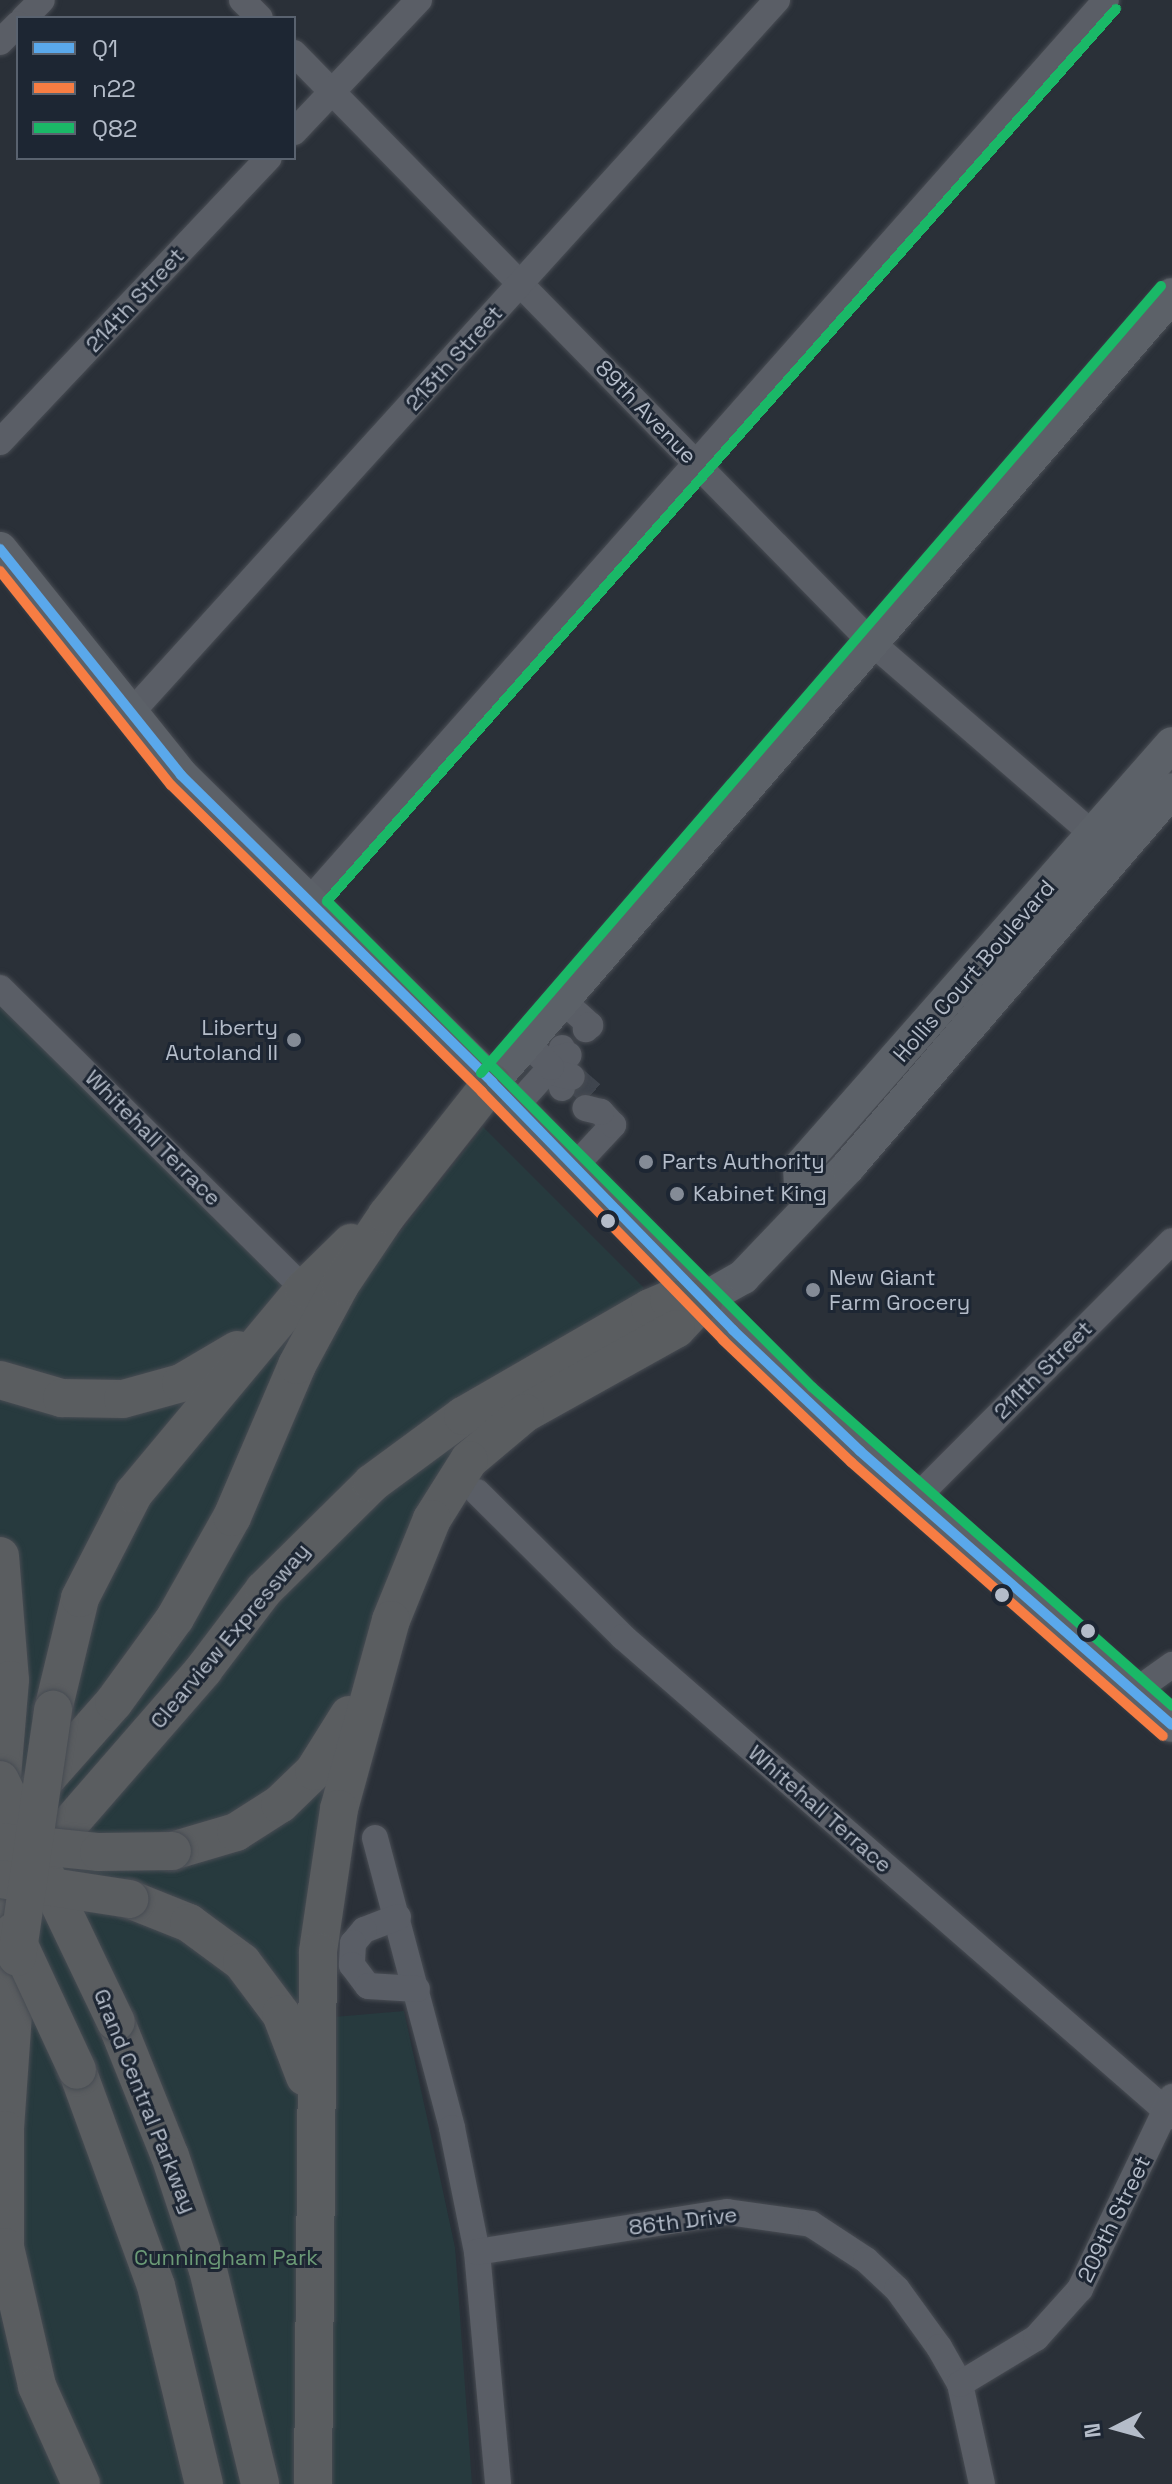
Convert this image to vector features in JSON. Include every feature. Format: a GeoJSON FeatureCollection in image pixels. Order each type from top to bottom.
{"type":"FeatureCollection","features":[{"type":"Feature","properties":{"kind":"highway"},"geometry":{"type":"LineString","coordinates":[[81,2484],[37,2386],[5,2247],[4,2143],[17,1957],[53,1710],[71,1623],[112,1528],[158,1460],[335,1254],[387,1215],[504,1094]]}},
{"type":"Feature","properties":{"kind":"highway"},"geometry":{"type":"LineString","coordinates":[[0,1832],[114,1702],[175,1618],[232,1517],[313,1333],[387,1215]]}},
{"type":"Feature","properties":{"kind":"highway"},"geometry":{"type":"LineString","coordinates":[[0,1380],[85,1400],[160,1391],[232,1354],[304,1289]]}},
{"type":"Feature","properties":{"kind":"highway"},"geometry":{"type":"LineString","coordinates":[[0,1842],[99,1852],[172,1851],[236,1832],[280,1804],[314,1771],[348,1716],[443,1497],[484,1445],[525,1413],[676,1329],[704,1299]]}},
{"type":"Feature","properties":{"kind":"highway","name":"Clearview Expressway"},"geometry":{"type":"LineString","coordinates":[[0,1904],[204,1669],[264,1590],[372,1483],[463,1416],[650,1308],[669,1300],[704,1299]]}},
{"type":"Feature","properties":{"kind":"highway"},"geometry":{"type":"LineString","coordinates":[[0,1556],[9,1642],[2,1782]]}},
{"type":"Feature","properties":{"kind":"highway"},"geometry":{"type":"LineString","coordinates":[[313,2484],[313,2131],[318,1952],[330,1857],[365,1708],[406,1577]]}},
{"type":"Feature","properties":{"kind":"highway","name":"Grand Central Parkway"},"geometry":{"type":"LineString","coordinates":[[2,1782],[116,2022],[170,2156],[208,2270],[260,2484]]}},
{"type":"Feature","properties":{"kind":"highway"},"geometry":{"type":"LineString","coordinates":[[0,1879],[129,1899],[207,1933],[256,1977],[292,2035],[313,2131]]}},
{"type":"Feature","properties":{"kind":"highway"},"geometry":{"type":"LineString","coordinates":[[0,1904],[77,2070],[156,2286],[204,2484]]}},
{"type":"Feature","properties":{"kind":"main road"},"geometry":{"type":"LineString","coordinates":[[504,1094],[526,1042],[1172,295]]}},
{"type":"Feature","properties":{"kind":"main road"},"geometry":{"type":"LineString","coordinates":[[0,549],[129,715],[308,902],[504,1094],[573,1168],[704,1299],[915,1499],[1172,1725]]}},
{"type":"Feature","properties":{"kind":"main road","name":"Hollis Court Boulevard"},"geometry":{"type":"LineString","coordinates":[[913,1065],[1013,976],[1172,744]]}},
{"type":"Feature","properties":{"kind":"main road","name":"Hollis Court Boulevard"},"geometry":{"type":"LineString","coordinates":[[704,1299],[743,1277],[820,1193],[913,1065],[984,959],[1105,844],[1172,790]]}},
{"type":"Feature","properties":{"kind":"main road"},"geometry":{"type":"LineString","coordinates":[[984,959],[1013,976]]}},
{"type":"Feature","properties":{"kind":"street"},"geometry":{"type":"LineString","coordinates":[[26,16],[42,0]]}},
{"type":"Feature","properties":{"kind":"street"},"geometry":{"type":"LineString","coordinates":[[242,0],[258,16]]}},
{"type":"Feature","properties":{"kind":"street"},"geometry":{"type":"LineString","coordinates":[[296,130],[419,0]]}},
{"type":"Feature","properties":{"kind":"street","name":"213th Street"},"geometry":{"type":"LineString","coordinates":[[129,715],[777,0]]}},
{"type":"Feature","properties":{"kind":"street"},"geometry":{"type":"LineString","coordinates":[[308,902],[1106,0]]}},
{"type":"Feature","properties":{"kind":"street"},"geometry":{"type":"LineString","coordinates":[[0,42],[16,26]]}},
{"type":"Feature","properties":{"kind":"street","name":"89th Avenue"},"geometry":{"type":"LineString","coordinates":[[296,55],[871,642],[1105,844]]}},
{"type":"Feature","properties":{"kind":"street","name":"214th Street"},"geometry":{"type":"LineString","coordinates":[[0,442],[267,160]]}},
{"type":"Feature","properties":{"kind":"street","name":"Whitehall Terrace"},"geometry":{"type":"LineString","coordinates":[[0,988],[304,1289]]}},
{"type":"Feature","properties":{"kind":"street"},"geometry":{"type":"LineString","coordinates":[[504,1094],[568,1057],[590,1025],[562,1000]]}},
{"type":"Feature","properties":{"kind":"street"},"geometry":{"type":"LineString","coordinates":[[526,1042],[568,1057]]}},
{"type":"Feature","properties":{"kind":"street"},"geometry":{"type":"LineString","coordinates":[[573,1168],[613,1125],[593,1106]]}},
{"type":"Feature","properties":{"kind":"street","name":"211th Street"},"geometry":{"type":"LineString","coordinates":[[915,1499],[1172,1241]]}},
{"type":"Feature","properties":{"kind":"street","name":"Whitehall Terrace"},"geometry":{"type":"LineString","coordinates":[[477,1492],[623,1637],[1169,2107]]}},
{"type":"Feature","properties":{"kind":"street"},"geometry":{"type":"LineString","coordinates":[[1134,1692],[1172,1665]]}},
{"type":"Feature","properties":{"kind":"street"},"geometry":{"type":"LineString","coordinates":[[375,1838],[417,1989],[477,2252],[498,2484]]}},
{"type":"Feature","properties":{"kind":"street"},"geometry":{"type":"LineString","coordinates":[[398,1917],[364,1930],[353,1943],[352,1965],[368,1986],[417,1989]]}},
{"type":"Feature","properties":{"kind":"street","name":"209th Street"},"geometry":{"type":"LineString","coordinates":[[960,2384],[1036,2338],[1080,2289],[1169,2107]]}},
{"type":"Feature","properties":{"kind":"street","name":"86th Drive"},"geometry":{"type":"LineString","coordinates":[[477,2252],[727,2212],[811,2224],[866,2260],[897,2289],[960,2384]]}},
{"type":"Feature","properties":{"kind":"street"},"geometry":{"type":"LineString","coordinates":[[960,2384],[982,2484]]}},
{"type":"Feature","properties":{"kind":"green space","name":"Cunningham Park"},"geometry":{"type":"Polygon","coordinates":[[[0,974],[335,1314],[483,1127],[644,1288],[460,1453],[333,1774],[334,2017],[404,2011],[455,2247],[472,2484],[0,2484],[0,974]]]}},
{"type":"Feature","properties":{"kind":"tunnel"},"geometry":{"type":"LineString","coordinates":[[572,1077],[595,1097]]}},
{"type":"Feature","properties":{"kind":"transit line","name":"Q82"},"geometry":{"type":"LineString","coordinates":[[1116,9],[327,901],[812,1387],[1172,1706]]}},
{"type":"Feature","properties":{"kind":"transit line","name":"Q82"},"geometry":{"type":"LineString","coordinates":[[481,1073],[1161,286]]}},
{"type":"Feature","properties":{"kind":"transit line","name":"Q1"},"geometry":{"type":"LineString","coordinates":[[0,549],[181,775],[492,1082],[733,1330],[860,1451],[1172,1725]]}},
{"type":"Feature","properties":{"kind":"transit line","name":"n22"},"geometry":{"type":"LineString","coordinates":[[0,571],[171,785],[482,1092],[723,1340],[851,1462],[1163,1736]]}},
{"type":"Feature","properties":{"kind":"place","name":"Liberty Autoland II"},"geometry":{"type":"Point","coordinates":[294,1040]}},
{"type":"Feature","properties":{"kind":"place","name":"Parts Authority"},"geometry":{"type":"Point","coordinates":[646,1162]}},
{"type":"Feature","properties":{"kind":"place","name":"Kabinet King"},"geometry":{"type":"Point","coordinates":[677,1194]}},
{"type":"Feature","properties":{"kind":"place","name":"New Giant Farm Grocery"},"geometry":{"type":"Point","coordinates":[813,1290]}}]}
